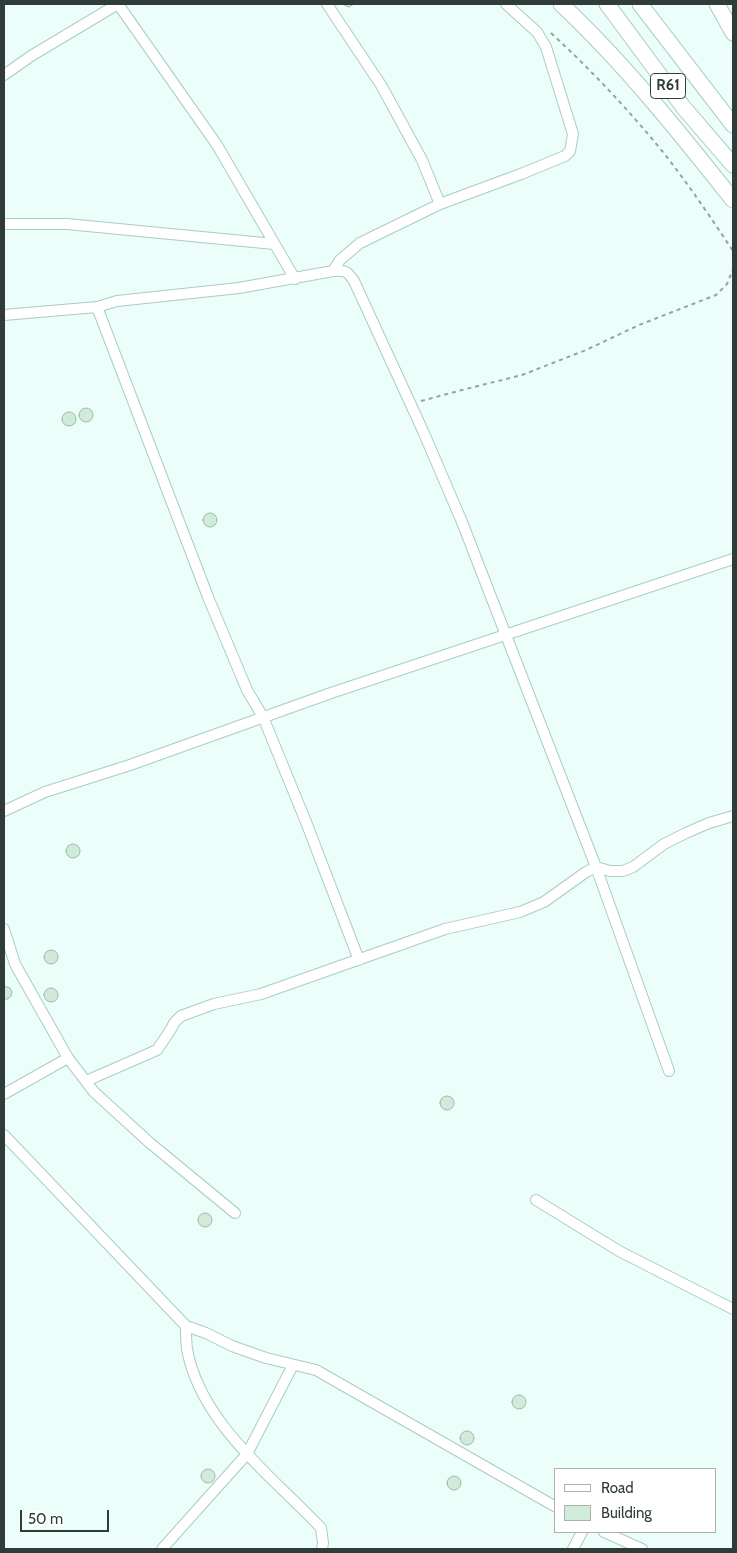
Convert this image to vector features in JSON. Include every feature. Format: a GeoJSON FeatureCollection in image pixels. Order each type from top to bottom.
{"type":"FeatureCollection","features":[{"type":"Feature","properties":{"kind":"main road"},"geometry":{"type":"LineString","coordinates":[[560,4],[588,30],[637,84],[733,200]]}},
{"type":"Feature","properties":{"kind":"main road","name":"R61"},"geometry":{"type":"LineString","coordinates":[[607,4],[684,108],[733,166]]}},
{"type":"Feature","properties":{"kind":"main road","name":"R61"},"geometry":{"type":"LineString","coordinates":[[640,4],[733,125]]}},
{"type":"Feature","properties":{"kind":"main road"},"geometry":{"type":"LineString","coordinates":[[717,4],[733,33]]}},
{"type":"Feature","properties":{"kind":"street"},"geometry":{"type":"LineString","coordinates":[[4,75],[31,56],[118,4],[217,145],[295,279]]}},
{"type":"Feature","properties":{"kind":"street"},"geometry":{"type":"LineString","coordinates":[[327,4],[380,85],[422,160],[440,204]]}},
{"type":"Feature","properties":{"kind":"street"},"geometry":{"type":"LineString","coordinates":[[333,271],[340,260],[360,243],[440,204],[565,156],[570,150],[573,134],[546,47],[537,32],[506,4]]}},
{"type":"Feature","properties":{"kind":"street"},"geometry":{"type":"LineString","coordinates":[[4,224],[67,224],[274,244]]}},
{"type":"Feature","properties":{"kind":"street"},"geometry":{"type":"LineString","coordinates":[[4,315],[97,307],[117,301],[239,288],[333,271],[348,272],[354,281],[411,404],[462,522],[596,867],[669,1071]]}},
{"type":"Feature","properties":{"kind":"street"},"geometry":{"type":"LineString","coordinates":[[97,307],[208,597],[247,690],[263,717],[306,822],[358,960]]}},
{"type":"Feature","properties":{"kind":"street"},"geometry":{"type":"LineString","coordinates":[[4,811],[45,792],[130,765],[331,693],[733,560]]}},
{"type":"Feature","properties":{"kind":"street"},"geometry":{"type":"LineString","coordinates":[[86,1081],[157,1050],[171,1030],[174,1022],[181,1016],[214,1004],[261,994],[446,930],[520,912],[544,902],[596,867],[610,871],[623,871],[633,867],[664,844],[686,833],[709,823],[733,816]]}},
{"type":"Feature","properties":{"kind":"street"},"geometry":{"type":"LineString","coordinates":[[4,929],[15,964],[68,1058],[94,1092],[150,1143],[235,1214]]}},
{"type":"Feature","properties":{"kind":"street"},"geometry":{"type":"LineString","coordinates":[[4,1094],[68,1058]]}},
{"type":"Feature","properties":{"kind":"street"},"geometry":{"type":"LineString","coordinates":[[4,1135],[186,1326],[206,1332],[232,1346],[266,1358],[316,1370],[554,1505]]}},
{"type":"Feature","properties":{"kind":"street"},"geometry":{"type":"LineString","coordinates":[[536,1200],[619,1251],[733,1309]]}},
{"type":"Feature","properties":{"kind":"street"},"geometry":{"type":"LineString","coordinates":[[186,1326],[187,1349],[196,1379],[217,1416],[247,1454],[321,1528],[322,1549]]}},
{"type":"Feature","properties":{"kind":"street"},"geometry":{"type":"LineString","coordinates":[[162,1549],[247,1454],[293,1365]]}},
{"type":"Feature","properties":{"kind":"street"},"geometry":{"type":"LineString","coordinates":[[574,1549],[582,1533]]}},
{"type":"Feature","properties":{"kind":"street"},"geometry":{"type":"LineString","coordinates":[[606,1533],[642,1549]]}},
{"type":"Feature","properties":{"kind":"path"},"geometry":{"type":"LineString","coordinates":[[552,33],[590,70],[658,146],[696,196],[733,251]]}},
{"type":"Feature","properties":{"kind":"path"},"geometry":{"type":"LineString","coordinates":[[411,404],[522,375],[586,350],[639,325],[716,295],[726,284],[733,270]]}},
{"type":"Feature","properties":{"kind":"building"},"geometry":{"type":"Polygon","coordinates":[[[343,4],[354,4],[349,7],[343,4]]]}},
{"type":"Feature","properties":{"kind":"building"},"geometry":{"type":"Polygon","coordinates":[[[86,408],[91,410],[93,415],[91,420],[86,422],[81,420],[79,415],[81,410],[86,408]]]}},
{"type":"Feature","properties":{"kind":"building"},"geometry":{"type":"Polygon","coordinates":[[[69,412],[74,414],[76,419],[74,424],[69,426],[64,424],[62,419],[64,414],[69,412]]]}},
{"type":"Feature","properties":{"kind":"building"},"geometry":{"type":"Polygon","coordinates":[[[210,513],[215,515],[217,520],[215,525],[210,527],[205,525],[203,520],[205,515],[210,513]]]}},
{"type":"Feature","properties":{"kind":"building"},"geometry":{"type":"Polygon","coordinates":[[[73,844],[78,846],[80,851],[78,856],[73,858],[68,856],[66,851],[68,846],[73,844]]]}},
{"type":"Feature","properties":{"kind":"building"},"geometry":{"type":"Polygon","coordinates":[[[51,950],[56,952],[58,957],[56,962],[51,964],[46,962],[44,957],[46,952],[51,950]]]}},
{"type":"Feature","properties":{"kind":"building"},"geometry":{"type":"Polygon","coordinates":[[[4,986],[10,988],[12,992],[8,999],[4,999],[4,986]]]}},
{"type":"Feature","properties":{"kind":"building"},"geometry":{"type":"Polygon","coordinates":[[[51,988],[56,990],[58,995],[56,1000],[51,1002],[46,1000],[44,995],[46,990],[51,988]]]}},
{"type":"Feature","properties":{"kind":"building"},"geometry":{"type":"Polygon","coordinates":[[[447,1096],[452,1098],[454,1103],[452,1108],[447,1110],[442,1108],[440,1103],[442,1098],[447,1096]]]}},
{"type":"Feature","properties":{"kind":"building"},"geometry":{"type":"Polygon","coordinates":[[[205,1213],[210,1215],[212,1220],[210,1225],[205,1227],[200,1225],[198,1220],[200,1215],[205,1213]]]}},
{"type":"Feature","properties":{"kind":"building"},"geometry":{"type":"Polygon","coordinates":[[[519,1395],[524,1397],[526,1402],[524,1407],[519,1409],[514,1407],[512,1402],[514,1397],[519,1395]]]}},
{"type":"Feature","properties":{"kind":"building"},"geometry":{"type":"Polygon","coordinates":[[[467,1431],[472,1433],[474,1438],[472,1443],[467,1445],[462,1443],[460,1438],[462,1433],[467,1431]]]}},
{"type":"Feature","properties":{"kind":"building"},"geometry":{"type":"Polygon","coordinates":[[[208,1469],[213,1471],[215,1476],[213,1481],[208,1483],[203,1481],[201,1476],[203,1471],[208,1469]]]}},
{"type":"Feature","properties":{"kind":"building"},"geometry":{"type":"Polygon","coordinates":[[[454,1476],[459,1478],[461,1483],[459,1488],[454,1490],[449,1488],[447,1483],[449,1478],[454,1476]]]}}]}
